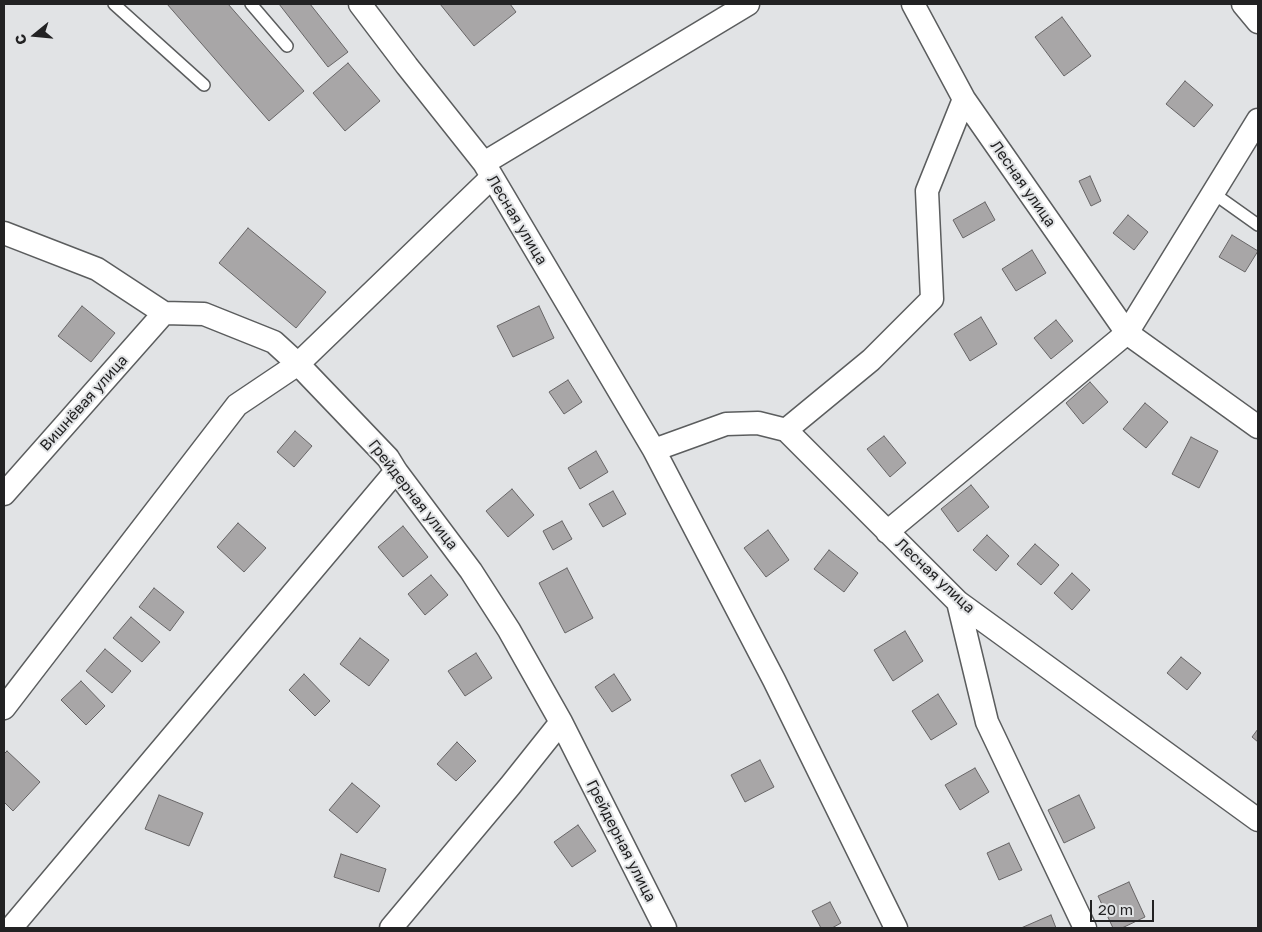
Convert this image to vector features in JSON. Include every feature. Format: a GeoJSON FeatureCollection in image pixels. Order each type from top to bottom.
{"type":"FeatureCollection","features":[{"type":"Feature","properties":{"kind":"street","name":"Лесная улица"},"geometry":{"type":"LineString","coordinates":[[360,4],[487,171],[654,450],[774,680],[896,928]]}},
{"type":"Feature","properties":{"kind":"street"},"geometry":{"type":"LineString","coordinates":[[4,708],[236,404],[298,364],[487,171],[748,4]]}},
{"type":"Feature","properties":{"kind":"street","name":"Лесная улица"},"geometry":{"type":"LineString","coordinates":[[913,4],[964,99],[1127,333],[1258,427]]}},
{"type":"Feature","properties":{"kind":"street"},"geometry":{"type":"LineString","coordinates":[[1243,4],[1258,22]]}},
{"type":"Feature","properties":{"kind":"street"},"geometry":{"type":"LineString","coordinates":[[654,450],[726,424],[758,424],[786,430],[871,360],[932,299],[927,190],[964,99]]}},
{"type":"Feature","properties":{"kind":"street"},"geometry":{"type":"LineString","coordinates":[[887,532],[1127,333],[1258,120]]}},
{"type":"Feature","properties":{"kind":"street"},"geometry":{"type":"LineString","coordinates":[[4,233],[96,269],[164,313]]}},
{"type":"Feature","properties":{"kind":"street","name":"Грейдерная улица"},"geometry":{"type":"LineString","coordinates":[[164,313],[204,314],[274,342],[298,364],[388,458],[470,571],[509,630],[561,722],[665,928]]}},
{"type":"Feature","properties":{"kind":"street","name":"Вишнёвая улица"},"geometry":{"type":"LineString","coordinates":[[4,494],[164,313]]}},
{"type":"Feature","properties":{"kind":"street","name":"Лесная улица"},"geometry":{"type":"LineString","coordinates":[[786,430],[958,602],[1258,820]]}},
{"type":"Feature","properties":{"kind":"street"},"geometry":{"type":"LineString","coordinates":[[11,928],[396,470]]}},
{"type":"Feature","properties":{"kind":"street"},"geometry":{"type":"LineString","coordinates":[[958,602],[987,722],[1085,928]]}},
{"type":"Feature","properties":{"kind":"street"},"geometry":{"type":"LineString","coordinates":[[391,928],[561,722]]}},
{"type":"Feature","properties":{"kind":"lane"},"geometry":{"type":"LineString","coordinates":[[114,4],[204,85]]}},
{"type":"Feature","properties":{"kind":"lane"},"geometry":{"type":"LineString","coordinates":[[251,4],[287,46]]}},
{"type":"Feature","properties":{"kind":"lane"},"geometry":{"type":"LineString","coordinates":[[1214,193],[1258,225]]}},
{"type":"Feature","properties":{"kind":"building"},"geometry":{"type":"Polygon","coordinates":[[[167,4],[228,4],[304,91],[269,121],[167,4]]]}},
{"type":"Feature","properties":{"kind":"building"},"geometry":{"type":"Polygon","coordinates":[[[279,4],[310,4],[348,52],[328,67],[279,4]]]}},
{"type":"Feature","properties":{"kind":"building"},"geometry":{"type":"Polygon","coordinates":[[[440,4],[510,4],[516,12],[474,46],[440,4]]]}},
{"type":"Feature","properties":{"kind":"building"},"geometry":{"type":"Polygon","coordinates":[[[1062,17],[1091,56],[1064,76],[1035,37],[1062,17]]]}},
{"type":"Feature","properties":{"kind":"building"},"geometry":{"type":"Polygon","coordinates":[[[348,63],[380,101],[345,131],[313,93],[348,63]]]}},
{"type":"Feature","properties":{"kind":"building"},"geometry":{"type":"Polygon","coordinates":[[[1185,81],[1213,105],[1194,127],[1166,104],[1185,81]]]}},
{"type":"Feature","properties":{"kind":"building"},"geometry":{"type":"Polygon","coordinates":[[[1090,176],[1101,201],[1091,206],[1079,181],[1090,176]]]}},
{"type":"Feature","properties":{"kind":"building"},"geometry":{"type":"Polygon","coordinates":[[[985,202],[995,220],[963,238],[953,220],[985,202]]]}},
{"type":"Feature","properties":{"kind":"building"},"geometry":{"type":"Polygon","coordinates":[[[1128,215],[1148,232],[1134,250],[1113,233],[1128,215]]]}},
{"type":"Feature","properties":{"kind":"building"},"geometry":{"type":"Polygon","coordinates":[[[248,228],[326,292],[296,328],[219,263],[248,228]]]}},
{"type":"Feature","properties":{"kind":"building"},"geometry":{"type":"Polygon","coordinates":[[[1232,235],[1258,251],[1245,272],[1219,257],[1232,235]]]}},
{"type":"Feature","properties":{"kind":"building"},"geometry":{"type":"Polygon","coordinates":[[[1032,250],[1046,273],[1016,291],[1002,269],[1032,250]]]}},
{"type":"Feature","properties":{"kind":"building"},"geometry":{"type":"Polygon","coordinates":[[[82,306],[115,333],[91,362],[58,336],[82,306]]]}},
{"type":"Feature","properties":{"kind":"building"},"geometry":{"type":"Polygon","coordinates":[[[539,306],[554,338],[513,357],[497,326],[539,306]]]}},
{"type":"Feature","properties":{"kind":"building"},"geometry":{"type":"Polygon","coordinates":[[[981,317],[997,344],[970,361],[954,334],[981,317]]]}},
{"type":"Feature","properties":{"kind":"building"},"geometry":{"type":"Polygon","coordinates":[[[1056,320],[1073,341],[1051,359],[1034,338],[1056,320]]]}},
{"type":"Feature","properties":{"kind":"building"},"geometry":{"type":"Polygon","coordinates":[[[568,380],[582,402],[564,414],[549,392],[568,380]]]}},
{"type":"Feature","properties":{"kind":"building"},"geometry":{"type":"Polygon","coordinates":[[[1090,382],[1108,402],[1083,424],[1066,403],[1090,382]]]}},
{"type":"Feature","properties":{"kind":"building"},"geometry":{"type":"Polygon","coordinates":[[[1145,403],[1168,422],[1146,448],[1123,429],[1145,403]]]}},
{"type":"Feature","properties":{"kind":"building"},"geometry":{"type":"Polygon","coordinates":[[[295,431],[312,446],[294,467],[277,452],[295,431]]]}},
{"type":"Feature","properties":{"kind":"building"},"geometry":{"type":"Polygon","coordinates":[[[884,436],[906,463],[890,477],[867,449],[884,436]]]}},
{"type":"Feature","properties":{"kind":"building"},"geometry":{"type":"Polygon","coordinates":[[[1191,437],[1218,451],[1199,488],[1172,474],[1191,437]]]}},
{"type":"Feature","properties":{"kind":"building"},"geometry":{"type":"Polygon","coordinates":[[[596,451],[608,472],[580,489],[568,468],[596,451]]]}},
{"type":"Feature","properties":{"kind":"building"},"geometry":{"type":"Polygon","coordinates":[[[971,485],[989,507],[958,532],[941,509],[971,485]]]}},
{"type":"Feature","properties":{"kind":"building"},"geometry":{"type":"Polygon","coordinates":[[[512,489],[534,515],[508,537],[486,511],[512,489]]]}},
{"type":"Feature","properties":{"kind":"building"},"geometry":{"type":"Polygon","coordinates":[[[613,491],[626,514],[603,527],[589,504],[613,491]]]}},
{"type":"Feature","properties":{"kind":"building"},"geometry":{"type":"Polygon","coordinates":[[[562,521],[572,539],[553,550],[543,531],[562,521]]]}},
{"type":"Feature","properties":{"kind":"building"},"geometry":{"type":"Polygon","coordinates":[[[238,523],[266,548],[244,572],[217,547],[238,523]]]}},
{"type":"Feature","properties":{"kind":"building"},"geometry":{"type":"Polygon","coordinates":[[[403,526],[428,557],[403,577],[378,547],[403,526]]]}},
{"type":"Feature","properties":{"kind":"building"},"geometry":{"type":"Polygon","coordinates":[[[768,530],[789,560],[766,577],[744,548],[768,530]]]}},
{"type":"Feature","properties":{"kind":"building"},"geometry":{"type":"Polygon","coordinates":[[[987,535],[1009,556],[996,571],[973,550],[987,535]]]}},
{"type":"Feature","properties":{"kind":"building"},"geometry":{"type":"Polygon","coordinates":[[[1035,544],[1059,565],[1041,585],[1017,564],[1035,544]]]}},
{"type":"Feature","properties":{"kind":"building"},"geometry":{"type":"Polygon","coordinates":[[[829,550],[858,573],[844,592],[814,569],[829,550]]]}},
{"type":"Feature","properties":{"kind":"building"},"geometry":{"type":"Polygon","coordinates":[[[567,568],[593,618],[565,633],[539,583],[567,568]]]}},
{"type":"Feature","properties":{"kind":"building"},"geometry":{"type":"Polygon","coordinates":[[[1072,573],[1090,590],[1072,610],[1054,593],[1072,573]]]}},
{"type":"Feature","properties":{"kind":"building"},"geometry":{"type":"Polygon","coordinates":[[[431,575],[448,595],[425,615],[408,594],[431,575]]]}},
{"type":"Feature","properties":{"kind":"building"},"geometry":{"type":"Polygon","coordinates":[[[154,588],[184,612],[170,631],[139,607],[154,588]]]}},
{"type":"Feature","properties":{"kind":"building"},"geometry":{"type":"Polygon","coordinates":[[[131,617],[160,642],[142,662],[113,638],[131,617]]]}},
{"type":"Feature","properties":{"kind":"building"},"geometry":{"type":"Polygon","coordinates":[[[905,631],[923,661],[893,681],[874,650],[905,631]]]}},
{"type":"Feature","properties":{"kind":"building"},"geometry":{"type":"Polygon","coordinates":[[[360,638],[389,660],[369,686],[340,664],[360,638]]]}},
{"type":"Feature","properties":{"kind":"building"},"geometry":{"type":"Polygon","coordinates":[[[105,649],[131,671],[112,693],[86,671],[105,649]]]}},
{"type":"Feature","properties":{"kind":"building"},"geometry":{"type":"Polygon","coordinates":[[[476,653],[492,678],[465,696],[448,671],[476,653]]]}},
{"type":"Feature","properties":{"kind":"building"},"geometry":{"type":"Polygon","coordinates":[[[1181,657],[1201,673],[1187,690],[1167,673],[1181,657]]]}},
{"type":"Feature","properties":{"kind":"building"},"geometry":{"type":"Polygon","coordinates":[[[304,674],[330,701],[315,716],[289,690],[304,674]]]}},
{"type":"Feature","properties":{"kind":"building"},"geometry":{"type":"Polygon","coordinates":[[[614,674],[631,700],[612,712],[595,687],[614,674]]]}},
{"type":"Feature","properties":{"kind":"building"},"geometry":{"type":"Polygon","coordinates":[[[81,681],[105,706],[86,725],[61,700],[81,681]]]}},
{"type":"Feature","properties":{"kind":"building"},"geometry":{"type":"Polygon","coordinates":[[[938,694],[957,724],[931,740],[912,711],[938,694]]]}},
{"type":"Feature","properties":{"kind":"building"},"geometry":{"type":"Polygon","coordinates":[[[1258,729],[1258,742],[1252,737],[1258,729]]]}},
{"type":"Feature","properties":{"kind":"building"},"geometry":{"type":"Polygon","coordinates":[[[457,742],[476,761],[456,781],[437,764],[457,742]]]}},
{"type":"Feature","properties":{"kind":"building"},"geometry":{"type":"Polygon","coordinates":[[[7,751],[40,782],[13,811],[4,802],[4,754],[7,751]]]}},
{"type":"Feature","properties":{"kind":"building"},"geometry":{"type":"Polygon","coordinates":[[[760,760],[774,787],[745,802],[731,775],[760,760]]]}},
{"type":"Feature","properties":{"kind":"building"},"geometry":{"type":"Polygon","coordinates":[[[975,768],[989,792],[960,810],[945,785],[975,768]]]}},
{"type":"Feature","properties":{"kind":"building"},"geometry":{"type":"Polygon","coordinates":[[[352,783],[380,806],[357,833],[329,810],[352,783]]]}},
{"type":"Feature","properties":{"kind":"building"},"geometry":{"type":"Polygon","coordinates":[[[159,795],[203,813],[189,846],[145,829],[159,795]]]}},
{"type":"Feature","properties":{"kind":"building"},"geometry":{"type":"Polygon","coordinates":[[[1079,795],[1095,828],[1064,843],[1048,810],[1079,795]]]}},
{"type":"Feature","properties":{"kind":"building"},"geometry":{"type":"Polygon","coordinates":[[[578,825],[596,851],[572,867],[554,842],[578,825]]]}},
{"type":"Feature","properties":{"kind":"building"},"geometry":{"type":"Polygon","coordinates":[[[1009,843],[1022,870],[999,880],[987,853],[1009,843]]]}},
{"type":"Feature","properties":{"kind":"building"},"geometry":{"type":"Polygon","coordinates":[[[341,854],[386,869],[379,892],[334,877],[341,854]]]}},
{"type":"Feature","properties":{"kind":"building"},"geometry":{"type":"Polygon","coordinates":[[[1129,882],[1145,917],[1122,928],[1113,928],[1098,896],[1129,882]]]}},
{"type":"Feature","properties":{"kind":"building"},"geometry":{"type":"Polygon","coordinates":[[[830,902],[841,923],[832,928],[821,928],[812,911],[830,902]]]}},
{"type":"Feature","properties":{"kind":"building"},"geometry":{"type":"Polygon","coordinates":[[[1051,915],[1056,928],[1021,928],[1051,915]]]}}]}
